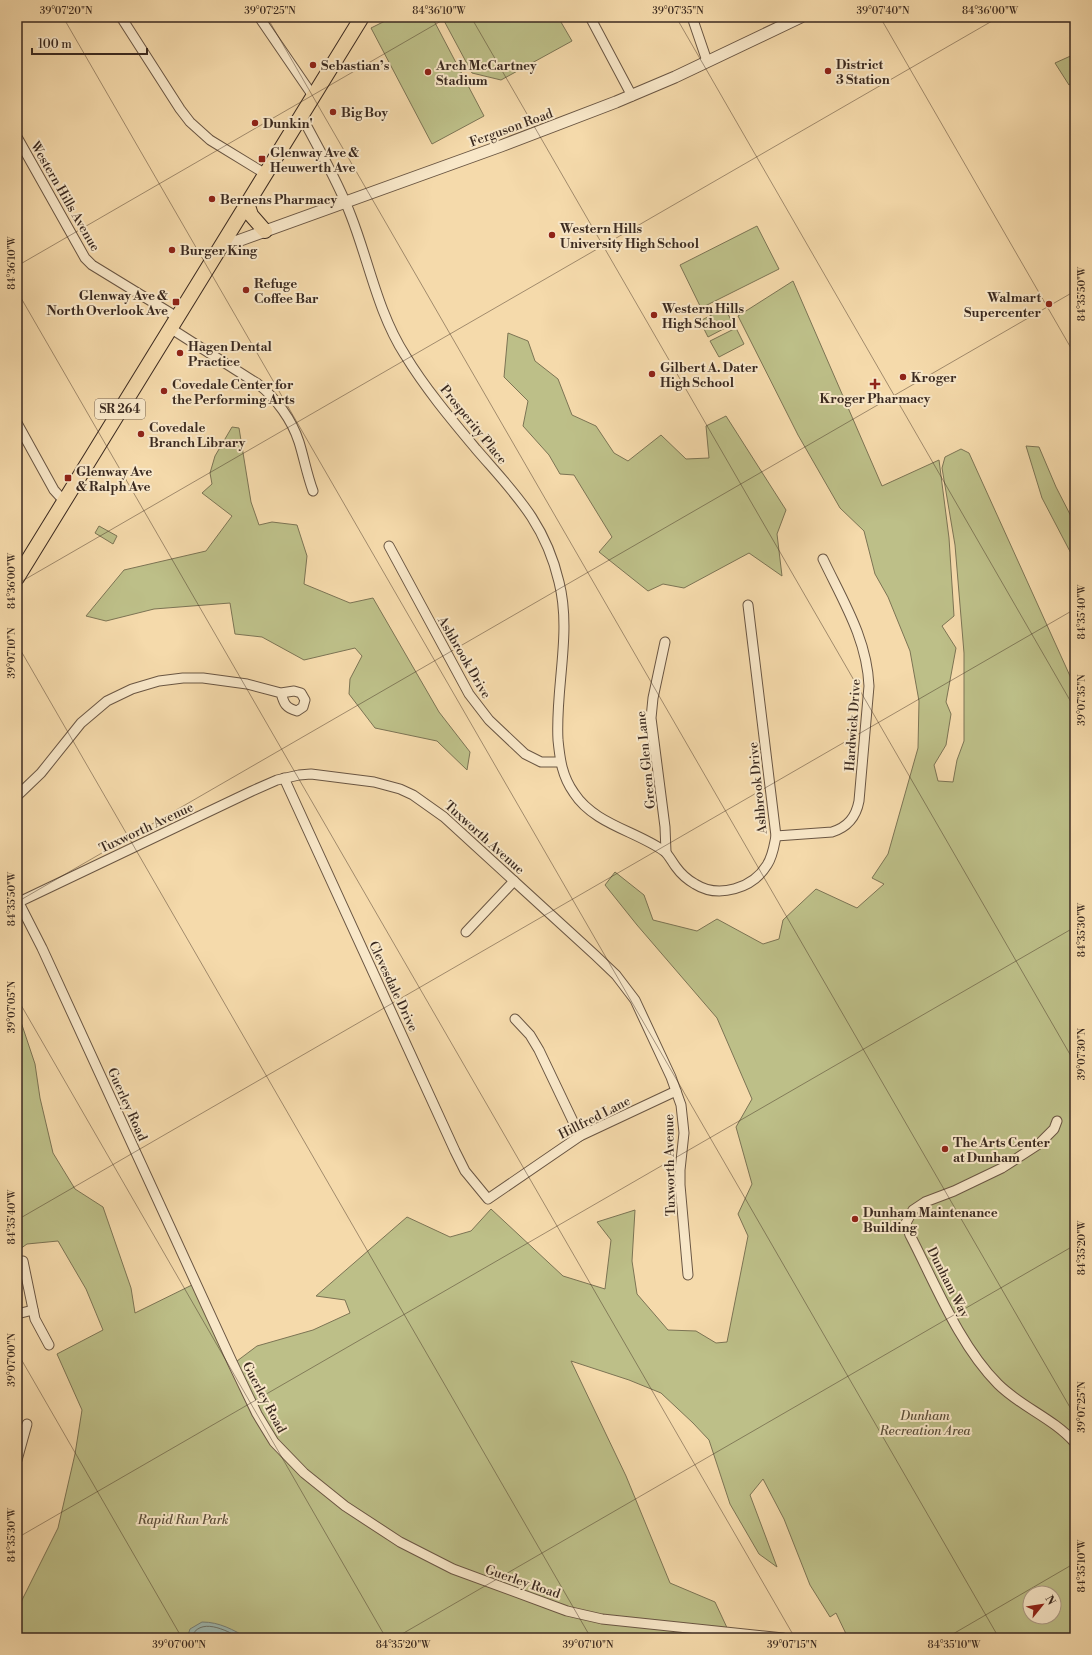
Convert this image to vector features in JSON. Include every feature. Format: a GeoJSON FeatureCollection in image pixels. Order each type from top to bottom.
{"type":"FeatureCollection","features":[{"type":"Feature","properties":{"kind":"main road","name":"SR 264"},"geometry":{"type":"LineString","coordinates":[[17,578],[173,322],[224,242],[264,173],[302,115],[362,17]]}},
{"type":"Feature","properties":{"kind":"main road"},"geometry":{"type":"LineString","coordinates":[[247,203],[251,215],[265,231]]}},
{"type":"Feature","properties":{"kind":"street"},"geometry":{"type":"LineString","coordinates":[[120,17],[190,122],[210,140],[264,173]]}},
{"type":"Feature","properties":{"kind":"street"},"geometry":{"type":"LineString","coordinates":[[259,17],[313,96]]}},
{"type":"Feature","properties":{"kind":"street"},"geometry":{"type":"LineString","coordinates":[[590,17],[632,96]]}},
{"type":"Feature","properties":{"kind":"street"},"geometry":{"type":"LineString","coordinates":[[692,17],[707,61]]}},
{"type":"Feature","properties":{"kind":"street","name":"Ferguson Road"},"geometry":{"type":"LineString","coordinates":[[224,242],[235,242],[581,116],[632,96],[801,17]]}},
{"type":"Feature","properties":{"kind":"street","name":"Prosperity Place"},"geometry":{"type":"LineString","coordinates":[[302,115],[345,202],[381,304],[404,355],[458,427],[526,507],[536,522],[550,553],[560,583],[564,619],[557,705],[560,762]]}},
{"type":"Feature","properties":{"kind":"street","name":"Western Hills Avenue"},"geometry":{"type":"LineString","coordinates":[[17,137],[85,258],[92,265],[269,392],[277,402],[299,442],[312,491]]}},
{"type":"Feature","properties":{"kind":"street"},"geometry":{"type":"LineString","coordinates":[[17,422],[54,490],[64,501]]}},
{"type":"Feature","properties":{"kind":"street","name":"Ashbrook Drive"},"geometry":{"type":"LineString","coordinates":[[389,546],[469,694],[489,720],[526,754],[541,762],[560,762],[564,777],[581,803],[610,822],[666,852],[685,877],[696,885],[711,890],[730,890],[750,882],[761,874],[771,858],[776,836],[748,606]]}},
{"type":"Feature","properties":{"kind":"street","name":"Hardwick Drive"},"geometry":{"type":"LineString","coordinates":[[776,836],[832,832],[839,830],[855,815],[859,801],[869,686],[868,672],[860,636],[823,559]]}},
{"type":"Feature","properties":{"kind":"street","name":"Green Glen Lane"},"geometry":{"type":"LineString","coordinates":[[665,642],[653,698],[651,718],[665,827],[666,852]]}},
{"type":"Feature","properties":{"kind":"street"},"geometry":{"type":"LineString","coordinates":[[17,796],[41,773],[81,723],[107,701],[132,689],[159,681],[183,678],[203,678],[247,684],[281,693]]}},
{"type":"Feature","properties":{"kind":"street","name":"Tuxworth Avenue"},"geometry":{"type":"LineString","coordinates":[[18,901],[252,791],[284,778],[299,774],[311,774],[374,782],[400,789],[427,804],[444,817],[616,975],[627,988],[642,1015],[676,1091],[683,1119],[684,1133],[680,1185],[688,1274]]}},
{"type":"Feature","properties":{"kind":"street","name":"Clevesdale Drive"},"geometry":{"type":"LineString","coordinates":[[284,778],[455,1151],[465,1171],[488,1199]]}},
{"type":"Feature","properties":{"kind":"street"},"geometry":{"type":"LineString","coordinates":[[466,932],[514,881]]}},
{"type":"Feature","properties":{"kind":"street","name":"Guerley Road"},"geometry":{"type":"LineString","coordinates":[[18,901],[42,948],[254,1407],[274,1442],[290,1460],[346,1506],[384,1532],[424,1555],[483,1581],[585,1616],[783,1638]]}},
{"type":"Feature","properties":{"kind":"street"},"geometry":{"type":"LineString","coordinates":[[516,1019],[530,1035],[539,1050],[580,1136]]}},
{"type":"Feature","properties":{"kind":"street","name":"Hillfred Lane"},"geometry":{"type":"LineString","coordinates":[[488,1199],[580,1136],[676,1091]]}},
{"type":"Feature","properties":{"kind":"street","name":"Dunham Way"},"geometry":{"type":"LineString","coordinates":[[1057,1121],[1054,1129],[1039,1144],[1002,1168],[954,1191],[925,1202],[913,1210],[906,1223],[910,1235],[970,1351],[998,1384],[1018,1400],[1058,1426],[1075,1443]]}},
{"type":"Feature","properties":{"kind":"street"},"geometry":{"type":"LineString","coordinates":[[23,1260],[35,1319],[49,1345]]}},
{"type":"Feature","properties":{"kind":"street"},"geometry":{"type":"LineString","coordinates":[[17,1314],[33,1310]]}},
{"type":"Feature","properties":{"kind":"street"},"geometry":{"type":"LineString","coordinates":[[17,1460],[27,1424]]}},
{"type":"Feature","properties":{"kind":"green space","name":"Arch McCartney Stadium"},"geometry":{"type":"Polygon","coordinates":[[[393,17],[432,17],[484,116],[432,144],[371,28],[393,17]]]}},
{"type":"Feature","properties":{"kind":"green space"},"geometry":{"type":"Polygon","coordinates":[[[442,17],[558,17],[572,41],[501,80],[472,73],[442,17]]]}},
{"type":"Feature","properties":{"kind":"green space"},"geometry":{"type":"Polygon","coordinates":[[[1075,54],[1075,82],[1069,85],[1055,63],[1075,54]]]}},
{"type":"Feature","properties":{"kind":"green space"},"geometry":{"type":"Polygon","coordinates":[[[757,226],[779,269],[701,308],[680,265],[757,226]]]}},
{"type":"Feature","properties":{"kind":"green space"},"geometry":{"type":"Polygon","coordinates":[[[793,281],[882,486],[939,460],[949,538],[954,616],[942,626],[956,648],[946,702],[951,714],[946,745],[934,765],[938,781],[953,782],[957,760],[964,741],[964,653],[955,545],[942,468],[945,457],[961,449],[969,453],[1075,687],[1075,1638],[848,1638],[836,1613],[830,1617],[810,1585],[784,1519],[763,1479],[750,1495],[777,1567],[759,1554],[730,1504],[709,1440],[693,1423],[661,1393],[629,1380],[571,1361],[626,1476],[670,1583],[715,1602],[729,1632],[783,1638],[17,1638],[17,1610],[58,1528],[75,1454],[82,1410],[57,1354],[103,1330],[86,1289],[58,1241],[27,1244],[17,1251],[17,1010],[35,1064],[40,1098],[53,1153],[75,1189],[103,1207],[131,1288],[135,1313],[196,1283],[233,1364],[257,1346],[313,1330],[350,1313],[345,1300],[316,1296],[407,1217],[450,1237],[471,1231],[491,1209],[563,1276],[605,1289],[611,1240],[597,1222],[635,1210],[632,1261],[637,1294],[668,1330],[696,1331],[716,1343],[727,1342],[748,1236],[738,1214],[752,1184],[736,1127],[752,1099],[717,1018],[637,925],[605,885],[615,872],[644,895],[653,920],[697,931],[717,919],[763,944],[779,939],[783,920],[816,889],[857,908],[884,884],[872,878],[888,854],[918,748],[919,701],[910,651],[888,597],[875,574],[864,531],[840,508],[798,435],[738,316],[793,281]]]}},
{"type":"Feature","properties":{"kind":"green space"},"geometry":{"type":"Polygon","coordinates":[[[725,308],[733,324],[708,337],[700,321],[725,308]]]}},
{"type":"Feature","properties":{"kind":"green space"},"geometry":{"type":"Polygon","coordinates":[[[736,328],[744,344],[719,357],[710,341],[736,328]]]}},
{"type":"Feature","properties":{"kind":"green space"},"geometry":{"type":"Polygon","coordinates":[[[508,333],[528,341],[535,361],[558,379],[572,415],[596,426],[614,453],[628,461],[661,435],[686,459],[709,458],[706,426],[726,416],[786,510],[777,534],[782,576],[749,553],[684,588],[663,584],[648,591],[599,552],[612,537],[574,475],[560,474],[549,455],[523,426],[528,401],[504,377],[508,333]]]}},
{"type":"Feature","properties":{"kind":"green space"},"geometry":{"type":"Polygon","coordinates":[[[232,427],[239,428],[251,502],[259,525],[272,522],[297,525],[307,556],[304,584],[350,603],[373,598],[439,712],[470,752],[467,770],[437,741],[375,728],[349,694],[350,679],[362,656],[355,648],[304,660],[262,637],[235,634],[230,603],[154,609],[106,621],[86,616],[124,570],[206,551],[232,516],[202,493],[212,484],[210,473],[215,456],[232,427]]]}},
{"type":"Feature","properties":{"kind":"green space"},"geometry":{"type":"Polygon","coordinates":[[[1026,446],[1039,447],[1056,487],[1075,524],[1075,561],[1042,498],[1026,446]]]}},
{"type":"Feature","properties":{"kind":"green space"},"geometry":{"type":"Polygon","coordinates":[[[99,526],[117,536],[113,544],[95,533],[99,526]]]}},
{"type":"Feature","properties":{"kind":"water"},"geometry":{"type":"Polygon","coordinates":[[[202,1622],[221,1625],[248,1638],[187,1638],[190,1629],[202,1622]]]}},
{"type":"Feature","properties":{"kind":"place","name":"Sebastian’s"},"geometry":{"type":"Point","coordinates":[313,65]}},
{"type":"Feature","properties":{"kind":"place","name":"District 3 Station"},"geometry":{"type":"Point","coordinates":[828,71]}},
{"type":"Feature","properties":{"kind":"place","name":"Arch McCartney Stadium"},"geometry":{"type":"Point","coordinates":[428,72]}},
{"type":"Feature","properties":{"kind":"place","name":"Big Boy"},"geometry":{"type":"Point","coordinates":[333,112]}},
{"type":"Feature","properties":{"kind":"place","name":"Dunkin'"},"geometry":{"type":"Point","coordinates":[255,123]}},
{"type":"Feature","properties":{"kind":"place","name":"Glenway Ave & Heuwerth Ave"},"geometry":{"type":"Point","coordinates":[262,159]}},
{"type":"Feature","properties":{"kind":"place","name":"Bernens Pharmacy"},"geometry":{"type":"Point","coordinates":[212,199]}},
{"type":"Feature","properties":{"kind":"place","name":"Western Hills University High School"},"geometry":{"type":"Point","coordinates":[552,235]}},
{"type":"Feature","properties":{"kind":"place","name":"Burger King"},"geometry":{"type":"Point","coordinates":[172,250]}},
{"type":"Feature","properties":{"kind":"place","name":"Refuge Coffee Bar"},"geometry":{"type":"Point","coordinates":[246,290]}},
{"type":"Feature","properties":{"kind":"place","name":"Glenway Ave & North Overlook Ave"},"geometry":{"type":"Point","coordinates":[176,302]}},
{"type":"Feature","properties":{"kind":"place","name":"Walmart Supercenter"},"geometry":{"type":"Point","coordinates":[1049,304]}},
{"type":"Feature","properties":{"kind":"place","name":"Western Hills High School"},"geometry":{"type":"Point","coordinates":[654,315]}},
{"type":"Feature","properties":{"kind":"place","name":"Hagen Dental Practice"},"geometry":{"type":"Point","coordinates":[180,353]}},
{"type":"Feature","properties":{"kind":"place","name":"Gilbert A. Dater High School"},"geometry":{"type":"Point","coordinates":[652,374]}},
{"type":"Feature","properties":{"kind":"place","name":"Kroger"},"geometry":{"type":"Point","coordinates":[903,377]}},
{"type":"Feature","properties":{"kind":"place","name":"Kroger Pharmacy"},"geometry":{"type":"Point","coordinates":[875,384]}},
{"type":"Feature","properties":{"kind":"place","name":"Covedale Center for the Performing Arts"},"geometry":{"type":"Point","coordinates":[164,391]}},
{"type":"Feature","properties":{"kind":"place","name":"Covedale Branch Library"},"geometry":{"type":"Point","coordinates":[141,434]}},
{"type":"Feature","properties":{"kind":"place","name":"Glenway Ave & Ralph Ave"},"geometry":{"type":"Point","coordinates":[68,478]}},
{"type":"Feature","properties":{"kind":"place","name":"The Arts Center at Dunham"},"geometry":{"type":"Point","coordinates":[945,1149]}},
{"type":"Feature","properties":{"kind":"place","name":"Dunham Maintenance Building"},"geometry":{"type":"Point","coordinates":[855,1219]}},
{"type":"Feature","properties":{"kind":"park label","name":"Dunham Recreation Area"},"geometry":{"type":"Point","coordinates":[925,1422]}},
{"type":"Feature","properties":{"kind":"park label","name":"Rapid Run Park"},"geometry":{"type":"Point","coordinates":[183,1519]}}]}
